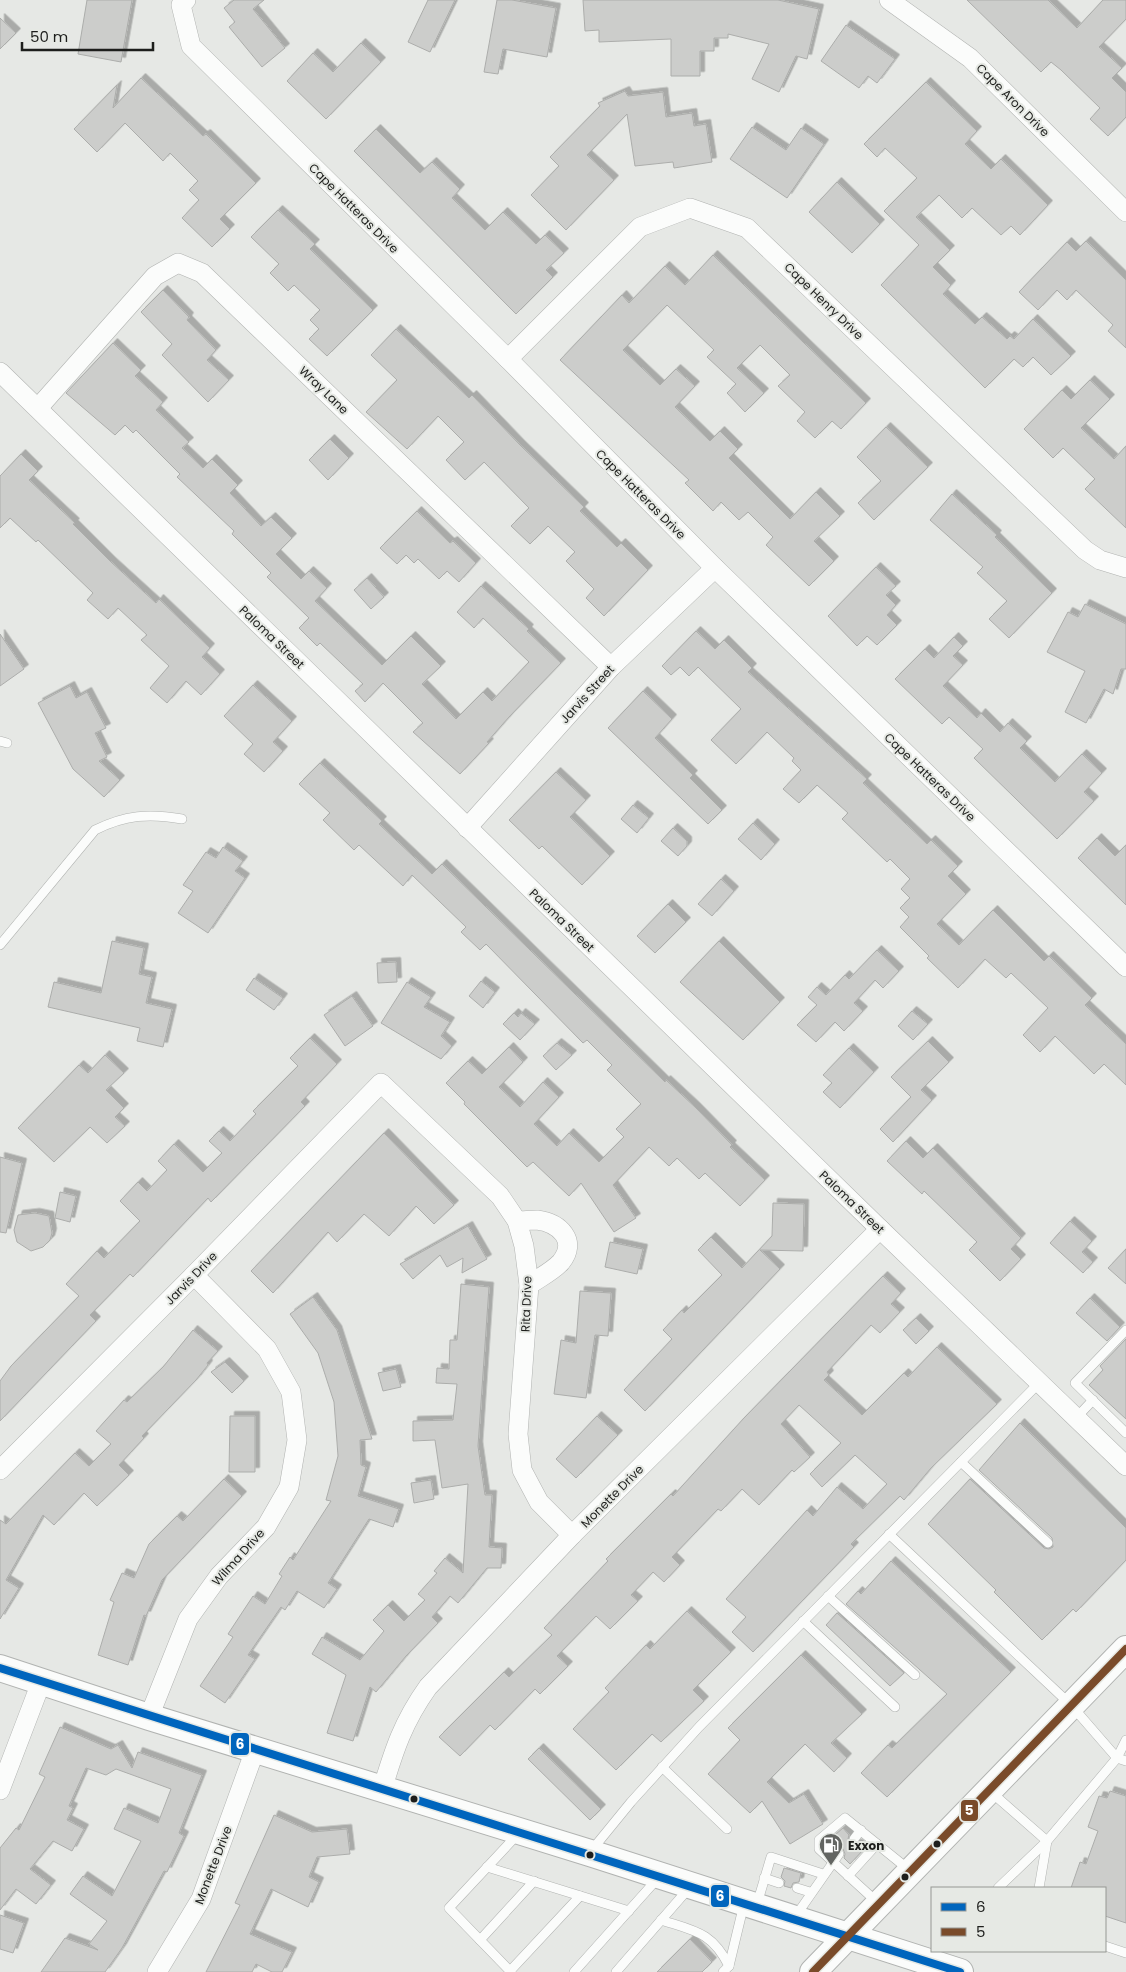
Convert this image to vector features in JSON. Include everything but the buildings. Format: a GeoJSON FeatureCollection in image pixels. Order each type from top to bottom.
{"type":"FeatureCollection","features":[{"type":"Feature","properties":{"kind":"main road"},"geometry":{"type":"LineString","coordinates":[[812,1972],[1126,1649]]}},
{"type":"Feature","properties":{"kind":"main road"},"geometry":{"type":"LineString","coordinates":[[0,1668],[42,1680],[148,1717],[590,1853],[847,1936],[943,1970]]}},
{"type":"Feature","properties":{"kind":"street","name":"Cape Aron Drive"},"geometry":{"type":"LineString","coordinates":[[889,0],[970,58],[1126,212]]}},
{"type":"Feature","properties":{"kind":"street","name":"Cape Hatteras Drive"},"geometry":{"type":"LineString","coordinates":[[184,2],[191,46],[508,359],[715,568],[1126,967]]}},
{"type":"Feature","properties":{"kind":"street","name":"Cape Henry Drive"},"geometry":{"type":"LineString","coordinates":[[508,359],[640,227],[690,208],[747,228],[1085,550],[1100,560],[1126,568]]}},
{"type":"Feature","properties":{"kind":"street","name":"Wray Lane"},"geometry":{"type":"LineString","coordinates":[[38,408],[155,276],[178,264],[202,273],[611,667]]}},
{"type":"Feature","properties":{"kind":"street","name":"Paloma Street"},"geometry":{"type":"LineString","coordinates":[[0,372],[467,828],[1126,1466]]}},
{"type":"Feature","properties":{"kind":"street","name":"Jarvis Street"},"geometry":{"type":"LineString","coordinates":[[467,828],[611,667],[715,568]]}},
{"type":"Feature","properties":{"kind":"street","name":"Rita Drive"},"geometry":{"type":"LineString","coordinates":[[380,1083],[500,1196],[517,1221],[524,1246],[529,1285],[518,1434],[522,1470],[539,1502],[572,1535]]}},
{"type":"Feature","properties":{"kind":"street","name":"Jarvis Drive"},"geometry":{"type":"LineString","coordinates":[[0,1470],[194,1275],[380,1083]]}},
{"type":"Feature","properties":{"kind":"street"},"geometry":{"type":"LineString","coordinates":[[517,1221],[537,1220],[558,1227],[567,1238],[568,1250],[560,1264],[529,1285]]}},
{"type":"Feature","properties":{"kind":"street","name":"Monette Drive"},"geometry":{"type":"LineString","coordinates":[[382,1790],[401,1732],[411,1711],[428,1687],[572,1535],[880,1229]]}},
{"type":"Feature","properties":{"kind":"street","name":"Wilma Drive"},"geometry":{"type":"LineString","coordinates":[[148,1717],[188,1619],[219,1576],[266,1527],[289,1487],[296,1440],[291,1392],[268,1349],[194,1275]]}},
{"type":"Feature","properties":{"kind":"street"},"geometry":{"type":"LineString","coordinates":[[0,1790],[42,1680]]}},
{"type":"Feature","properties":{"kind":"street","name":"Monette Drive"},"geometry":{"type":"LineString","coordinates":[[156,1972],[201,1899],[255,1750]]}},
{"type":"Feature","properties":{"kind":"lane"},"geometry":{"type":"LineString","coordinates":[[0,945],[95,830],[117,819],[157,814],[182,819]]}},
{"type":"Feature","properties":{"kind":"lane"},"geometry":{"type":"LineString","coordinates":[[1126,1330],[1075,1383],[1126,1432]]}},
{"type":"Feature","properties":{"kind":"lane"},"geometry":{"type":"LineString","coordinates":[[590,1853],[662,1767],[803,1621],[1039,1383]]}},
{"type":"Feature","properties":{"kind":"lane"},"geometry":{"type":"LineString","coordinates":[[1076,1418],[1093,1400]]}},
{"type":"Feature","properties":{"kind":"lane"},"geometry":{"type":"LineString","coordinates":[[961,1462],[1048,1543]]}},
{"type":"Feature","properties":{"kind":"lane"},"geometry":{"type":"LineString","coordinates":[[889,1534],[1071,1706],[1117,1758],[1126,1761]]}},
{"type":"Feature","properties":{"kind":"lane"},"geometry":{"type":"LineString","coordinates":[[828,1596],[915,1674]]}},
{"type":"Feature","properties":{"kind":"lane"},"geometry":{"type":"LineString","coordinates":[[803,1621],[895,1707]]}},
{"type":"Feature","properties":{"kind":"lane"},"geometry":{"type":"LineString","coordinates":[[999,1887],[1047,1841],[1117,1758],[1126,1740]]}},
{"type":"Feature","properties":{"kind":"lane"},"geometry":{"type":"LineString","coordinates":[[662,1767],[727,1829]]}},
{"type":"Feature","properties":{"kind":"lane"},"geometry":{"type":"LineString","coordinates":[[988,1791],[1047,1841]]}},
{"type":"Feature","properties":{"kind":"lane"},"geometry":{"type":"LineString","coordinates":[[879,1904],[819,1849],[819,1840],[845,1818],[910,1871]]}},
{"type":"Feature","properties":{"kind":"lane"},"geometry":{"type":"LineString","coordinates":[[854,1839],[861,1830]]}},
{"type":"Feature","properties":{"kind":"lane"},"geometry":{"type":"LineString","coordinates":[[520,1832],[449,1908],[511,1972],[580,1896]]}},
{"type":"Feature","properties":{"kind":"lane"},"geometry":{"type":"LineString","coordinates":[[1039,1887],[1047,1841]]}},
{"type":"Feature","properties":{"kind":"lane"},"geometry":{"type":"LineString","coordinates":[[848,1876],[877,1844]]}},
{"type":"Feature","properties":{"kind":"lane"},"geometry":{"type":"LineString","coordinates":[[793,1919],[810,1892],[839,1854]]}},
{"type":"Feature","properties":{"kind":"lane"},"geometry":{"type":"LineString","coordinates":[[726,1969],[750,1905],[764,1878],[771,1857],[823,1874]]}},
{"type":"Feature","properties":{"kind":"lane"},"geometry":{"type":"LineString","coordinates":[[487,1867],[629,1911]]}},
{"type":"Feature","properties":{"kind":"lane"},"geometry":{"type":"LineString","coordinates":[[574,1972],[660,1876]]}},
{"type":"Feature","properties":{"kind":"lane"},"geometry":{"type":"LineString","coordinates":[[764,1878],[779,1883]]}},
{"type":"Feature","properties":{"kind":"lane"},"geometry":{"type":"LineString","coordinates":[[480,1940],[534,1881]]}},
{"type":"Feature","properties":{"kind":"lane"},"geometry":{"type":"LineString","coordinates":[[616,1972],[691,1886]]}},
{"type":"Feature","properties":{"kind":"lane"},"geometry":{"type":"LineString","coordinates":[[797,1888],[810,1892]]}},
{"type":"Feature","properties":{"kind":"lane"},"geometry":{"type":"LineString","coordinates":[[662,1920],[709,1938],[720,1948],[726,1969]]}},
{"type":"Feature","properties":{"kind":"lane"},"geometry":{"type":"LineString","coordinates":[[1106,1946],[1126,1953]]}},
{"type":"Feature","properties":{"kind":"transit line","name":"5"},"geometry":{"type":"LineString","coordinates":[[813,1972],[1126,1649]]}},
{"type":"Feature","properties":{"kind":"transit line","name":"6"},"geometry":{"type":"LineString","coordinates":[[0,1668],[960,1972]]}},
{"type":"Feature","properties":{"kind":"place","name":"Exxon"},"geometry":{"type":"Point","coordinates":[831,1866]}}]}
